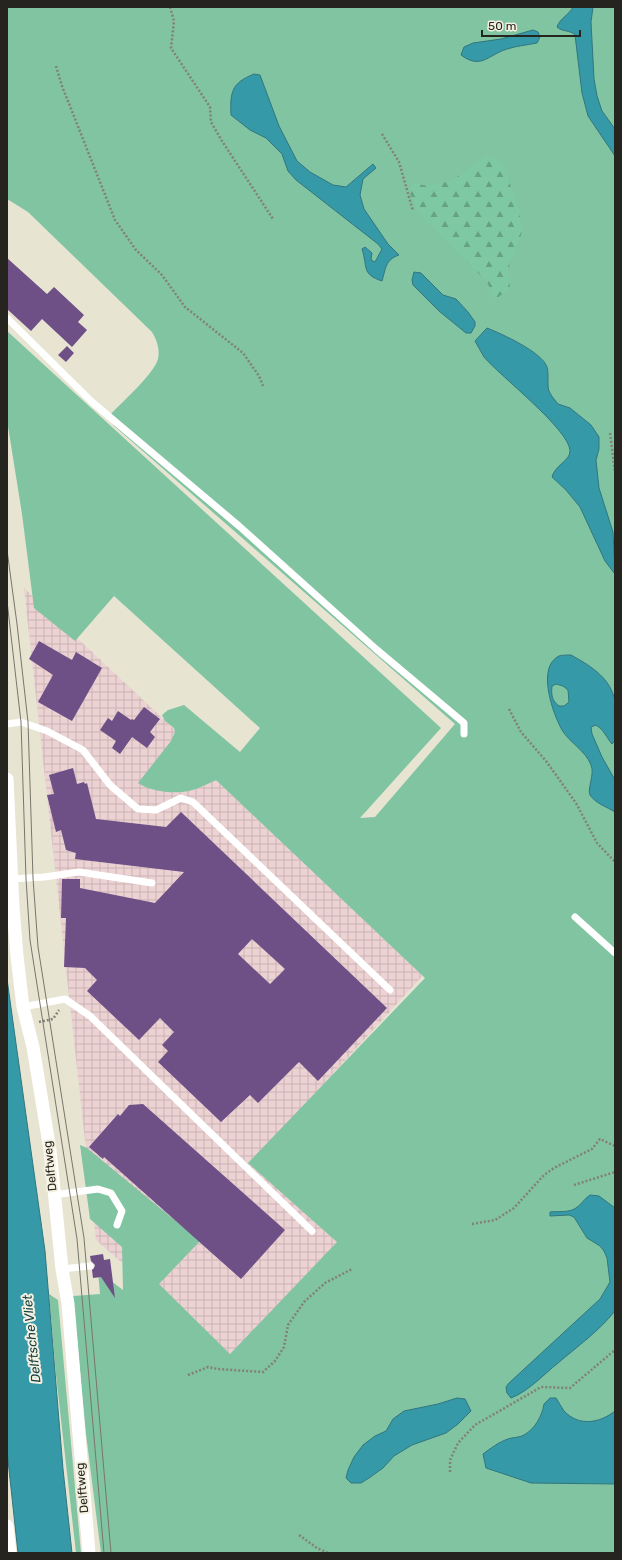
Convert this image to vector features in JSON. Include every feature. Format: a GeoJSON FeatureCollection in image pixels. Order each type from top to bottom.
{"type":"FeatureCollection","features":[{"type":"Feature","properties":{"kind":"street","name":"Delftweg"},"geometry":{"type":"LineString","coordinates":[[7,779],[11,879],[17,956],[23,1007],[33,1047],[50,1150],[53,1195],[68,1304],[89,1553]]}},
{"type":"Feature","properties":{"kind":"street"},"geometry":{"type":"LineString","coordinates":[[7,1526],[10,1553]]}},
{"type":"Feature","properties":{"kind":"lane"},"geometry":{"type":"LineString","coordinates":[[7,318],[92,402],[239,526],[376,649],[464,723],[464,734]]}},
{"type":"Feature","properties":{"kind":"lane"},"geometry":{"type":"LineString","coordinates":[[7,724],[21,722],[47,731],[83,750],[110,785],[138,809],[156,810],[180,798],[193,802],[390,990]]}},
{"type":"Feature","properties":{"kind":"lane"},"geometry":{"type":"LineString","coordinates":[[11,879],[44,877],[79,872],[152,883]]}},
{"type":"Feature","properties":{"kind":"lane"},"geometry":{"type":"LineString","coordinates":[[575,917],[615,954]]}},
{"type":"Feature","properties":{"kind":"lane"},"geometry":{"type":"LineString","coordinates":[[23,1007],[65,999],[90,1016],[312,1231]]}},
{"type":"Feature","properties":{"kind":"lane"},"geometry":{"type":"LineString","coordinates":[[53,1195],[98,1189],[111,1193],[122,1211],[117,1225]]}},
{"type":"Feature","properties":{"kind":"lane"},"geometry":{"type":"LineString","coordinates":[[62,1269],[90,1266]]}},
{"type":"Feature","properties":{"kind":"path"},"geometry":{"type":"LineString","coordinates":[[170,7],[174,21],[171,48],[210,107],[211,122],[222,141],[273,220]]}},
{"type":"Feature","properties":{"kind":"path"},"geometry":{"type":"LineString","coordinates":[[56,66],[68,101],[115,220],[136,250],[162,275],[185,307],[243,353],[259,376],[262,386]]}},
{"type":"Feature","properties":{"kind":"path"},"geometry":{"type":"LineString","coordinates":[[382,134],[399,162],[413,211]]}},
{"type":"Feature","properties":{"kind":"path"},"geometry":{"type":"LineString","coordinates":[[610,433],[615,472]]}},
{"type":"Feature","properties":{"kind":"path"},"geometry":{"type":"LineString","coordinates":[[509,709],[521,732],[546,761],[576,803],[597,843],[615,862]]}},
{"type":"Feature","properties":{"kind":"path"},"geometry":{"type":"LineString","coordinates":[[28,1023],[53,1019],[65,999]]}},
{"type":"Feature","properties":{"kind":"path"},"geometry":{"type":"LineString","coordinates":[[472,1224],[495,1220],[514,1208],[544,1175],[554,1168],[592,1149],[600,1139],[615,1146]]}},
{"type":"Feature","properties":{"kind":"path"},"geometry":{"type":"LineString","coordinates":[[574,1185],[615,1172]]}},
{"type":"Feature","properties":{"kind":"path"},"geometry":{"type":"LineString","coordinates":[[188,1376],[208,1367],[216,1369],[263,1372],[275,1361],[284,1347],[288,1325],[304,1302],[325,1282],[352,1269]]}},
{"type":"Feature","properties":{"kind":"path"},"geometry":{"type":"LineString","coordinates":[[450,1472],[450,1460],[458,1443],[475,1425],[541,1388],[570,1388],[615,1350]]}},
{"type":"Feature","properties":{"kind":"path"},"geometry":{"type":"LineString","coordinates":[[299,1535],[317,1548],[328,1553]]}},
{"type":"Feature","properties":{"kind":"shaded area"},"geometry":{"type":"Polygon","coordinates":[[[24,588],[226,778],[427,971],[255,1159],[348,1243],[241,1367],[96,1240],[24,588]]]}},
{"type":"Feature","properties":{"kind":"green space"},"geometry":{"type":"Polygon","coordinates":[[[7,7],[615,7],[615,1553],[101,1553],[86,1434],[73,1296],[100,1294],[98,1271],[123,1290],[122,1247],[90,1219],[80,1145],[87,1148],[200,1241],[159,1284],[230,1354],[337,1242],[248,1163],[425,978],[216,780],[199,788],[183,792],[163,792],[138,783],[171,741],[175,732],[174,728],[165,721],[162,715],[168,710],[184,705],[240,752],[260,728],[114,596],[75,641],[34,608],[22,514],[7,420],[7,331],[441,728],[360,818],[375,817],[455,724],[113,425],[117,419],[111,414],[137,388],[155,365],[159,355],[158,345],[152,332],[28,212],[7,199],[7,7]]]}},
{"type":"Feature","properties":{"kind":"green space"},"geometry":{"type":"Polygon","coordinates":[[[486,156],[497,160],[503,167],[514,195],[522,224],[521,234],[511,258],[509,268],[510,286],[495,300],[484,279],[419,213],[410,194],[411,184],[415,183],[427,186],[450,181],[486,156]]]}},
{"type":"Feature","properties":{"kind":"green space"},"geometry":{"type":"Polygon","coordinates":[[[49,1294],[58,1300],[81,1553],[76,1553],[56,1375],[49,1294]]]}},
{"type":"Feature","properties":{"kind":"water"},"geometry":{"type":"Polygon","coordinates":[[[573,7],[593,7],[591,22],[594,79],[597,96],[602,111],[615,129],[615,156],[588,116],[582,93],[575,35],[557,27],[560,21],[573,7]]]}},
{"type":"Feature","properties":{"kind":"water"},"geometry":{"type":"Polygon","coordinates":[[[533,30],[538,32],[540,37],[537,43],[507,49],[479,61],[468,59],[461,55],[464,47],[473,43],[501,39],[533,30]]]}},
{"type":"Feature","properties":{"kind":"water"},"geometry":{"type":"Polygon","coordinates":[[[254,74],[260,75],[279,126],[297,161],[310,172],[333,185],[346,187],[373,164],[376,168],[363,179],[360,195],[364,209],[388,244],[399,255],[391,259],[385,268],[382,281],[368,273],[362,249],[365,247],[372,253],[371,260],[375,262],[382,249],[378,244],[296,180],[288,171],[282,154],[266,138],[250,130],[231,115],[231,100],[234,89],[241,81],[254,74]]]}},
{"type":"Feature","properties":{"kind":"water"},"geometry":{"type":"Polygon","coordinates":[[[414,272],[421,273],[443,295],[456,299],[475,322],[475,326],[471,333],[466,333],[439,311],[413,285],[412,280],[414,272]]]}},
{"type":"Feature","properties":{"kind":"water"},"geometry":{"type":"Polygon","coordinates":[[[487,328],[521,344],[538,355],[547,367],[548,389],[553,398],[558,404],[570,408],[591,425],[599,437],[599,449],[596,460],[599,488],[613,532],[615,574],[605,561],[580,507],[566,490],[552,477],[556,469],[568,458],[570,451],[567,442],[559,430],[547,417],[484,357],[475,341],[487,328]]]}},
{"type":"Feature","properties":{"kind":"water"},"geometry":{"type":"Polygon","coordinates":[[[571,655],[603,677],[614,697],[616,712],[615,741],[612,744],[596,725],[591,727],[592,734],[602,757],[615,780],[615,812],[598,803],[590,795],[589,789],[592,769],[589,760],[562,730],[554,713],[548,691],[548,670],[552,662],[559,656],[571,655]],[[556,684],[552,686],[552,698],[559,706],[564,706],[569,702],[568,690],[563,686],[556,684]]]}},
{"type":"Feature","properties":{"kind":"water","name":"Delftsche Vliet"},"geometry":{"type":"Polygon","coordinates":[[[7,979],[45,1251],[63,1469],[72,1553],[18,1553],[7,1451],[7,979]]]}},
{"type":"Feature","properties":{"kind":"water"},"geometry":{"type":"Polygon","coordinates":[[[590,1195],[599,1196],[615,1208],[615,1311],[595,1332],[536,1382],[518,1395],[511,1398],[507,1393],[506,1387],[509,1383],[600,1299],[610,1282],[607,1258],[604,1251],[600,1246],[587,1238],[574,1217],[569,1215],[550,1216],[550,1212],[573,1210],[590,1195]]]}},
{"type":"Feature","properties":{"kind":"water"},"geometry":{"type":"Polygon","coordinates":[[[457,1398],[465,1399],[471,1411],[446,1433],[412,1445],[394,1456],[383,1468],[361,1483],[351,1483],[346,1478],[354,1457],[363,1445],[375,1436],[386,1431],[393,1419],[404,1411],[438,1404],[457,1398]]]}},
{"type":"Feature","properties":{"kind":"water"},"geometry":{"type":"Polygon","coordinates":[[[550,1398],[556,1398],[564,1411],[570,1416],[583,1421],[590,1422],[603,1418],[615,1411],[615,1484],[531,1483],[486,1468],[483,1454],[501,1442],[510,1438],[522,1436],[528,1432],[537,1422],[542,1413],[544,1404],[550,1398]]]}},
{"type":"Feature","properties":{"kind":"building"},"geometry":{"type":"Polygon","coordinates":[[[7,258],[47,294],[54,287],[84,315],[78,322],[87,330],[72,347],[42,319],[31,331],[7,309],[7,258]]]}},
{"type":"Feature","properties":{"kind":"building"},"geometry":{"type":"Polygon","coordinates":[[[67,346],[74,353],[66,362],[58,355],[67,346]]]}},
{"type":"Feature","properties":{"kind":"building"},"geometry":{"type":"Polygon","coordinates":[[[39,641],[72,660],[76,652],[102,668],[72,721],[38,702],[53,675],[29,659],[39,641]]]}},
{"type":"Feature","properties":{"kind":"building"},"geometry":{"type":"Polygon","coordinates":[[[144,707],[160,719],[150,732],[155,737],[147,748],[132,737],[120,754],[112,748],[116,741],[100,730],[108,718],[112,721],[118,711],[131,720],[134,720],[144,707]]]}},
{"type":"Feature","properties":{"kind":"building"},"geometry":{"type":"Polygon","coordinates":[[[73,768],[77,784],[84,782],[85,784],[87,783],[96,819],[166,827],[181,812],[387,1008],[318,1081],[299,1062],[258,1103],[250,1095],[221,1122],[158,1062],[168,1051],[162,1045],[174,1032],[160,1018],[139,1040],[87,991],[97,980],[85,968],[64,967],[66,918],[61,918],[62,879],[80,879],[80,888],[155,903],[184,872],[75,859],[76,853],[66,850],[61,830],[56,832],[47,795],[54,794],[49,775],[73,768]],[[252,939],[238,954],[270,984],[285,969],[252,939]]]}},
{"type":"Feature","properties":{"kind":"building"},"geometry":{"type":"Polygon","coordinates":[[[143,1104],[285,1230],[241,1279],[104,1157],[103,1159],[89,1147],[118,1114],[120,1116],[129,1105],[143,1104]]]}},
{"type":"Feature","properties":{"kind":"building"},"geometry":{"type":"Polygon","coordinates":[[[103,1254],[104,1260],[110,1259],[115,1298],[101,1277],[93,1278],[92,1270],[95,1265],[91,1261],[90,1256],[103,1254]]]}},
{"type":"Feature","properties":{"kind":"tram line"},"geometry":{"type":"LineString","coordinates":[[7,550],[28,722],[33,878],[38,947],[84,1238],[111,1553]]}},
{"type":"Feature","properties":{"kind":"tram line"},"geometry":{"type":"LineString","coordinates":[[7,601],[21,722],[26,879],[30,940],[77,1239],[104,1553]]}}]}
